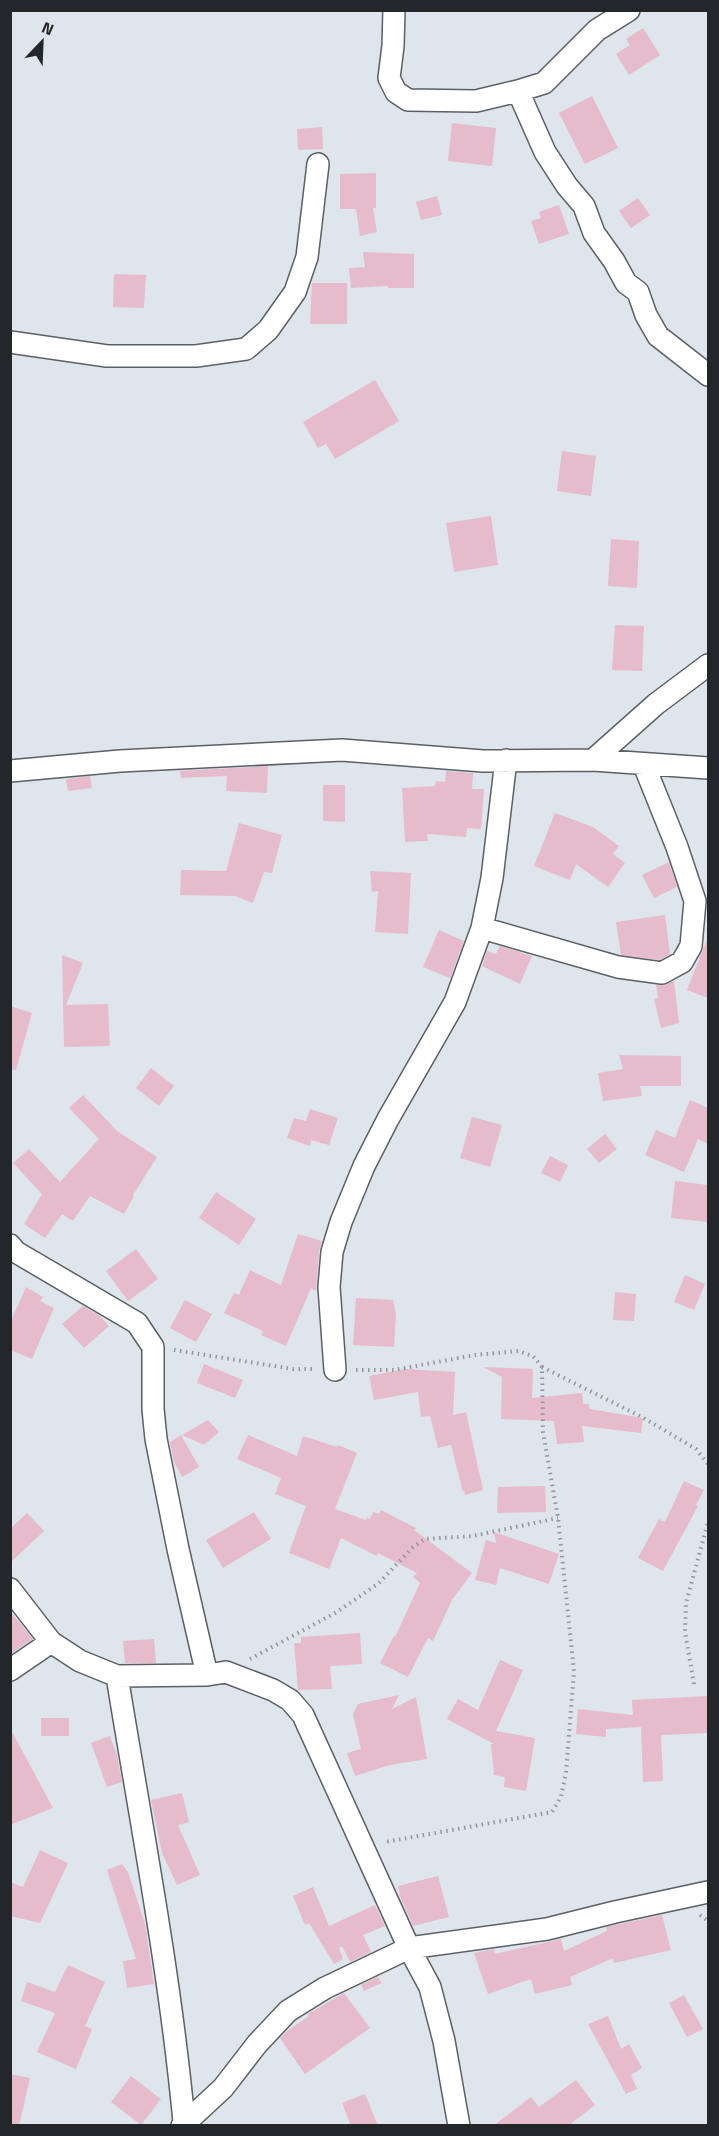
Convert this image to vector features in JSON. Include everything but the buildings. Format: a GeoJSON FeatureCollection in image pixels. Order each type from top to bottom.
{"type":"FeatureCollection","features":[{"type":"Feature","properties":{"kind":"street"},"geometry":{"type":"LineString","coordinates":[[394,10],[389,78],[396,92],[408,100],[476,101],[518,92],[544,83],[597,30],[629,10]]}},
{"type":"Feature","properties":{"kind":"street"},"geometry":{"type":"LineString","coordinates":[[518,92],[546,152],[567,186],[584,206],[594,233],[614,261],[626,284],[638,292],[646,315],[658,336],[708,375]]}},
{"type":"Feature","properties":{"kind":"street"},"geometry":{"type":"LineString","coordinates":[[10,342],[107,356],[196,356],[246,348],[268,330],[295,292],[307,257],[318,164]]}},
{"type":"Feature","properties":{"kind":"street"},"geometry":{"type":"LineString","coordinates":[[593,760],[656,705],[708,665]]}},
{"type":"Feature","properties":{"kind":"street"},"geometry":{"type":"LineString","coordinates":[[10,771],[120,761],[342,750],[483,761],[593,760],[708,768]]}},
{"type":"Feature","properties":{"kind":"street"},"geometry":{"type":"LineString","coordinates":[[335,1370],[329,1287],[332,1252],[341,1222],[364,1166],[388,1119],[455,1002],[482,928],[492,878],[506,760]]}},
{"type":"Feature","properties":{"kind":"street"},"geometry":{"type":"LineString","coordinates":[[482,928],[618,967],[662,973],[682,962],[691,946],[695,902],[677,847],[644,765]]}},
{"type":"Feature","properties":{"kind":"street"},"geometry":{"type":"LineString","coordinates":[[10,1245],[16,1252],[137,1323],[153,1347],[153,1409],[156,1438],[178,1549],[217,1674]]}},
{"type":"Feature","properties":{"kind":"street"},"geometry":{"type":"LineString","coordinates":[[10,1589],[51,1642],[80,1661],[117,1676],[217,1674],[273,1690],[290,1700],[303,1715],[408,1948],[430,1987],[444,2041],[459,2126]]}},
{"type":"Feature","properties":{"kind":"street"},"geometry":{"type":"LineString","coordinates":[[10,1670],[51,1642]]}},
{"type":"Feature","properties":{"kind":"street"},"geometry":{"type":"LineString","coordinates":[[117,1676],[162,1935],[178,2049],[183,2124]]}},
{"type":"Feature","properties":{"kind":"street"},"geometry":{"type":"LineString","coordinates":[[183,2124],[223,2088],[256,2044],[288,2011],[325,1988],[408,1948],[547,1929],[708,1892]]}},
{"type":"Feature","properties":{"kind":"path"},"geometry":{"type":"LineString","coordinates":[[153,1347],[293,1369],[335,1370],[394,1370],[475,1355],[518,1351],[533,1356],[542,1367],[642,1418],[696,1449],[708,1464]]}},
{"type":"Feature","properties":{"kind":"path"},"geometry":{"type":"LineString","coordinates":[[363,1846],[552,1812],[561,1797],[566,1773],[574,1671],[558,1518],[543,1432],[542,1367]]}},
{"type":"Feature","properties":{"kind":"path"},"geometry":{"type":"LineString","coordinates":[[217,1674],[337,1612],[380,1583],[413,1547],[425,1539],[473,1536],[558,1518]]}},
{"type":"Feature","properties":{"kind":"path"},"geometry":{"type":"LineString","coordinates":[[694,1684],[685,1632],[686,1603],[708,1522]]}}]}
